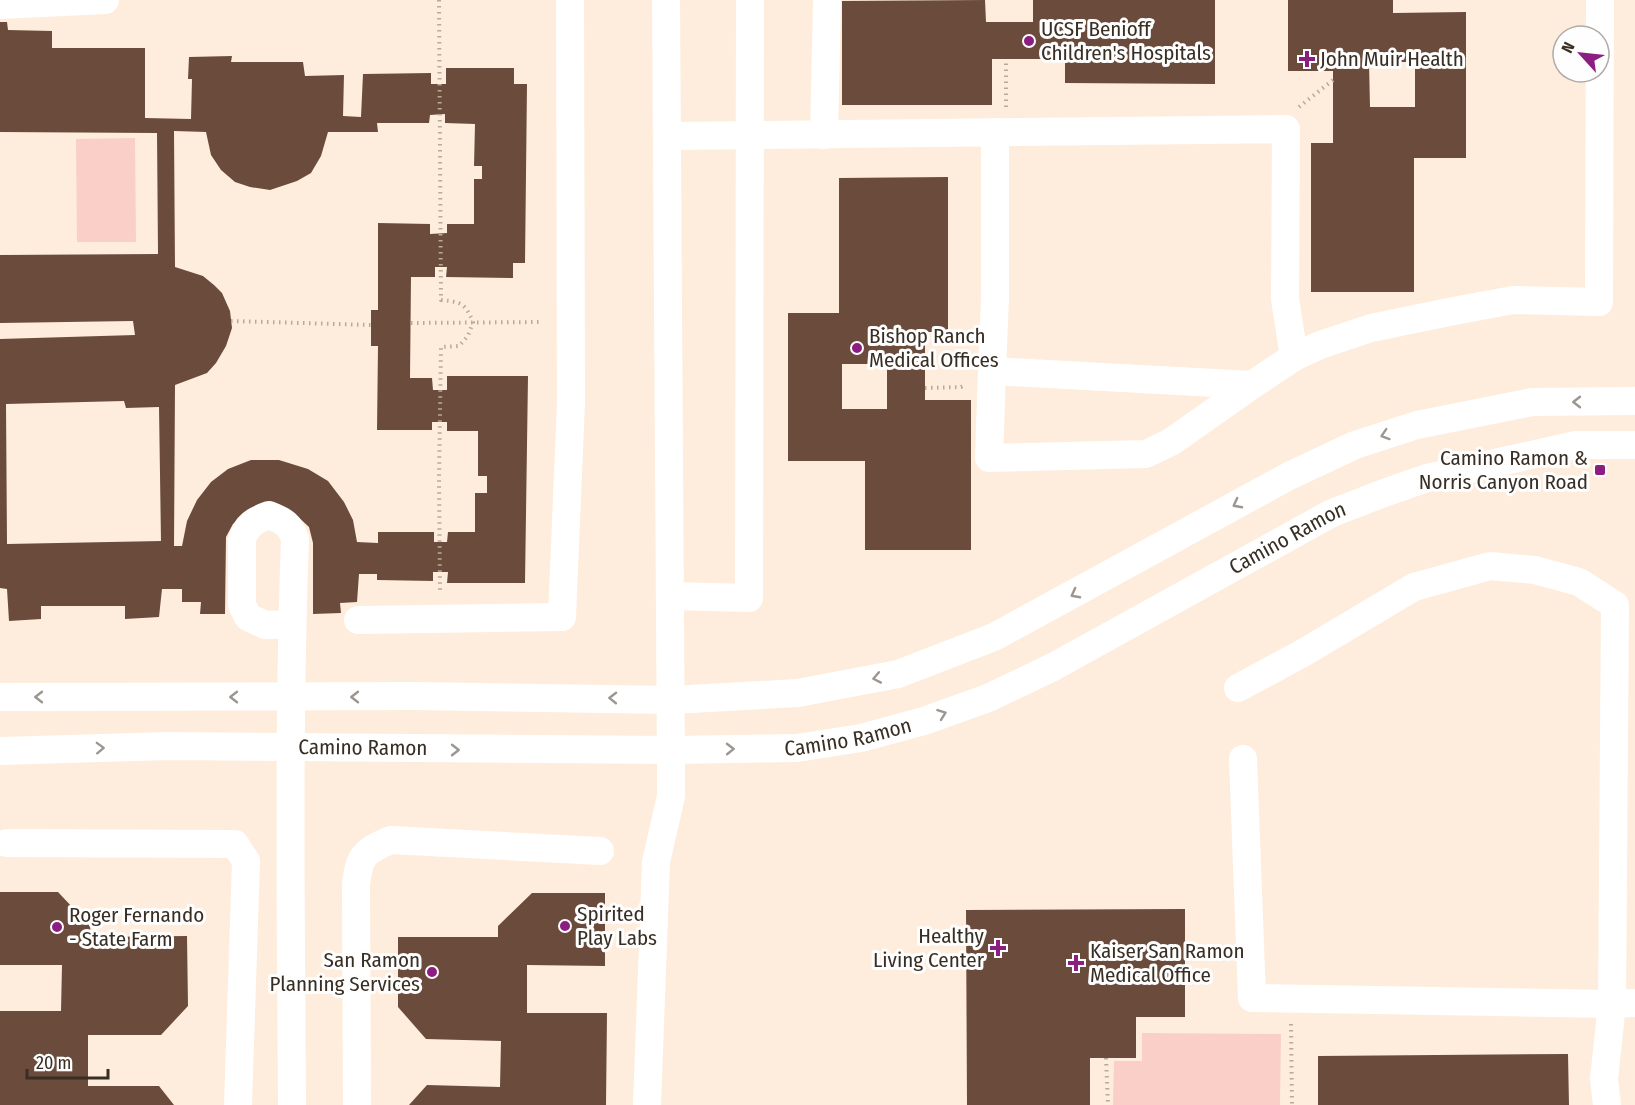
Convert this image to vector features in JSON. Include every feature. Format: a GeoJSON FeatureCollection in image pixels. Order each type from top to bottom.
{"type":"FeatureCollection","features":[{"type":"Feature","properties":{"kind":"street"},"geometry":{"type":"LineString","coordinates":[[0,5],[105,0]]}},
{"type":"Feature","properties":{"kind":"street"},"geometry":{"type":"LineString","coordinates":[[358,620],[562,617],[571,402],[570,0]]}},
{"type":"Feature","properties":{"kind":"street"},"geometry":{"type":"LineString","coordinates":[[647,1105],[656,862],[671,796],[666,0]]}},
{"type":"Feature","properties":{"kind":"street"},"geometry":{"type":"LineString","coordinates":[[671,596],[749,598],[750,0]]}},
{"type":"Feature","properties":{"kind":"street"},"geometry":{"type":"LineString","coordinates":[[824,135],[827,0]]}},
{"type":"Feature","properties":{"kind":"street"},"geometry":{"type":"LineString","coordinates":[[1000,132],[989,458],[1146,454],[1171,442],[1294,357],[1320,345],[1371,328],[1513,300],[1599,302],[1600,0]]}},
{"type":"Feature","properties":{"kind":"street"},"geometry":{"type":"LineString","coordinates":[[667,136],[1286,129],[1285,299],[1294,357]]}},
{"type":"Feature","properties":{"kind":"street"},"geometry":{"type":"LineString","coordinates":[[992,371],[1252,385]]}},
{"type":"Feature","properties":{"kind":"street"},"geometry":{"type":"LineString","coordinates":[[0,697],[672,700],[798,693],[898,674],[994,637],[1289,476],[1356,444],[1417,425],[1532,402],[1635,401]]}},
{"type":"Feature","properties":{"kind":"street","name":"Camino Ramon"},"geometry":{"type":"LineString","coordinates":[[0,751],[168,746],[671,750],[797,748],[861,738],[924,721],[988,698],[1053,667],[1332,513],[1416,481],[1576,445],[1635,445]]}},
{"type":"Feature","properties":{"kind":"street"},"geometry":{"type":"LineString","coordinates":[[1238,688],[1303,653],[1414,587],[1490,566],[1535,570],[1579,582],[1615,605],[1623,1003],[1604,1079],[1607,1105]]}},
{"type":"Feature","properties":{"kind":"street"},"geometry":{"type":"LineString","coordinates":[[292,624],[292,1105]]}},
{"type":"Feature","properties":{"kind":"street"},"geometry":{"type":"LineString","coordinates":[[1243,759],[1252,998],[1623,1003]]}},
{"type":"Feature","properties":{"kind":"street"},"geometry":{"type":"LineString","coordinates":[[357,1105],[356,885],[358,864],[371,848],[391,840],[600,851]]}},
{"type":"Feature","properties":{"kind":"street"},"geometry":{"type":"LineString","coordinates":[[7,843],[235,844],[246,861],[238,1105]]}},
{"type":"Feature","properties":{"kind":"path"},"geometry":{"type":"LineString","coordinates":[[440,0],[441,300],[457,302],[467,308],[473,322],[468,336],[459,346],[441,347],[440,619]]}},
{"type":"Feature","properties":{"kind":"path"},"geometry":{"type":"LineString","coordinates":[[1000,132],[1006,59]]}},
{"type":"Feature","properties":{"kind":"path"},"geometry":{"type":"LineString","coordinates":[[1286,129],[1287,117],[1333,80]]}},
{"type":"Feature","properties":{"kind":"path"},"geometry":{"type":"LineString","coordinates":[[231,321],[371,325]]}},
{"type":"Feature","properties":{"kind":"path"},"geometry":{"type":"LineString","coordinates":[[411,323],[571,323]]}},
{"type":"Feature","properties":{"kind":"path"},"geometry":{"type":"LineString","coordinates":[[925,388],[961,387],[992,371]]}},
{"type":"Feature","properties":{"kind":"path"},"geometry":{"type":"LineString","coordinates":[[1292,1105],[1293,1000]]}},
{"type":"Feature","properties":{"kind":"path"},"geometry":{"type":"LineString","coordinates":[[1106,1058],[1108,1105]]}},
{"type":"Feature","properties":{"kind":"shaded area"},"geometry":{"type":"Polygon","coordinates":[[[135,138],[136,242],[77,242],[76,139],[135,138]]]}},
{"type":"Feature","properties":{"kind":"shaded area"},"geometry":{"type":"Polygon","coordinates":[[[1142,1033],[1281,1034],[1280,1105],[1113,1105],[1114,1061],[1142,1061],[1142,1033]]]}},
{"type":"Feature","properties":{"kind":"building","name":"UCSF Benioff Children's Hospitals"},"geometry":{"type":"Polygon","coordinates":[[[985,0],[986,22],[1033,22],[1033,0],[1215,0],[1215,84],[1065,83],[1065,59],[992,59],[992,105],[842,105],[842,1],[985,0]]]}},
{"type":"Feature","properties":{"kind":"building"},"geometry":{"type":"Polygon","coordinates":[[[1288,0],[1393,0],[1393,13],[1466,12],[1466,158],[1414,158],[1414,292],[1311,292],[1311,143],[1333,143],[1333,71],[1288,71],[1288,0]],[[1369,62],[1370,107],[1415,107],[1415,62],[1369,62]]]}},
{"type":"Feature","properties":{"kind":"building"},"geometry":{"type":"Polygon","coordinates":[[[0,22],[7,22],[8,30],[52,31],[52,48],[145,48],[145,118],[191,119],[192,79],[188,79],[189,57],[232,56],[231,62],[303,62],[305,76],[344,75],[343,116],[361,117],[363,74],[431,73],[431,84],[446,84],[446,68],[514,68],[514,84],[527,84],[525,263],[513,263],[513,278],[446,277],[447,267],[435,267],[435,277],[411,277],[410,378],[432,378],[433,390],[447,390],[447,376],[528,376],[525,583],[447,583],[448,572],[433,572],[433,581],[377,580],[377,574],[359,574],[357,602],[340,603],[341,613],[313,614],[313,543],[309,527],[295,514],[247,512],[233,524],[226,537],[225,614],[200,614],[201,602],[182,602],[182,589],[162,589],[159,617],[125,619],[125,606],[41,606],[41,619],[9,621],[7,589],[0,588],[0,339],[135,335],[133,321],[0,323],[0,255],[158,254],[157,133],[0,132],[0,22]],[[445,114],[430,115],[429,123],[377,123],[378,132],[328,132],[321,156],[311,173],[297,181],[270,190],[235,182],[221,170],[211,155],[206,132],[174,131],[175,267],[203,276],[222,293],[230,311],[232,328],[226,346],[207,373],[175,385],[174,546],[182,546],[187,521],[197,500],[211,482],[228,469],[251,460],[279,460],[308,469],[328,481],[344,502],[353,520],[357,542],[378,543],[378,532],[434,532],[434,542],[447,542],[448,532],[475,532],[475,493],[487,493],[487,476],[478,476],[478,431],[447,431],[447,422],[432,422],[432,430],[377,430],[378,346],[371,346],[371,310],[378,310],[378,223],[430,224],[430,234],[447,233],[447,224],[474,224],[474,179],[482,179],[482,166],[474,166],[475,124],[445,123],[445,114]],[[124,401],[6,404],[7,544],[161,541],[159,407],[126,408],[124,401]]]}},
{"type":"Feature","properties":{"kind":"building","name":"Bishop Ranch Medical Offices"},"geometry":{"type":"Polygon","coordinates":[[[948,177],[948,332],[925,332],[925,400],[971,400],[971,550],[865,550],[865,461],[788,461],[788,313],[839,313],[839,178],[948,177]],[[842,364],[842,409],[887,409],[887,364],[842,364]]]}},
{"type":"Feature","properties":{"kind":"building"},"geometry":{"type":"Polygon","coordinates":[[[0,892],[58,892],[90,926],[91,937],[187,936],[188,1006],[161,1035],[88,1035],[88,1086],[159,1086],[174,1105],[0,1105],[0,1011],[61,1011],[62,965],[0,965],[0,892]]]}},
{"type":"Feature","properties":{"kind":"building"},"geometry":{"type":"Polygon","coordinates":[[[532,893],[605,893],[605,966],[527,965],[527,1013],[607,1013],[606,1105],[409,1105],[427,1085],[500,1087],[501,1041],[426,1039],[398,1007],[398,937],[498,937],[498,926],[532,893]]]}},
{"type":"Feature","properties":{"kind":"building","name":"Kaiser San Ramon Medical Office"},"geometry":{"type":"Polygon","coordinates":[[[1185,909],[1185,1017],[1136,1017],[1136,1058],[1090,1058],[1090,1105],[967,1105],[966,910],[1185,909]]]}},
{"type":"Feature","properties":{"kind":"building"},"geometry":{"type":"Polygon","coordinates":[[[1568,1054],[1569,1105],[1318,1105],[1318,1056],[1568,1054]]]}},
{"type":"Feature","properties":{"kind":"place","name":"UCSF Benioff Children's Hospitals"},"geometry":{"type":"Point","coordinates":[1029,41]}},
{"type":"Feature","properties":{"kind":"place","name":"John Muir Health"},"geometry":{"type":"Point","coordinates":[1307,59]}},
{"type":"Feature","properties":{"kind":"place","name":"Bishop Ranch Medical Offices"},"geometry":{"type":"Point","coordinates":[857,348]}},
{"type":"Feature","properties":{"kind":"place","name":"Camino Ramon & Norris Canyon Road"},"geometry":{"type":"Point","coordinates":[1600,470]}},
{"type":"Feature","properties":{"kind":"place","name":"Spirited Play Labs"},"geometry":{"type":"Point","coordinates":[565,926]}},
{"type":"Feature","properties":{"kind":"place","name":"Roger Fernando - State Farm"},"geometry":{"type":"Point","coordinates":[57,927]}},
{"type":"Feature","properties":{"kind":"place","name":"Healthy Living Center"},"geometry":{"type":"Point","coordinates":[998,948]}},
{"type":"Feature","properties":{"kind":"place","name":"Kaiser San Ramon Medical Office"},"geometry":{"type":"Point","coordinates":[1076,963]}},
{"type":"Feature","properties":{"kind":"place","name":"San Ramon Planning Services"},"geometry":{"type":"Point","coordinates":[432,972]}}]}
